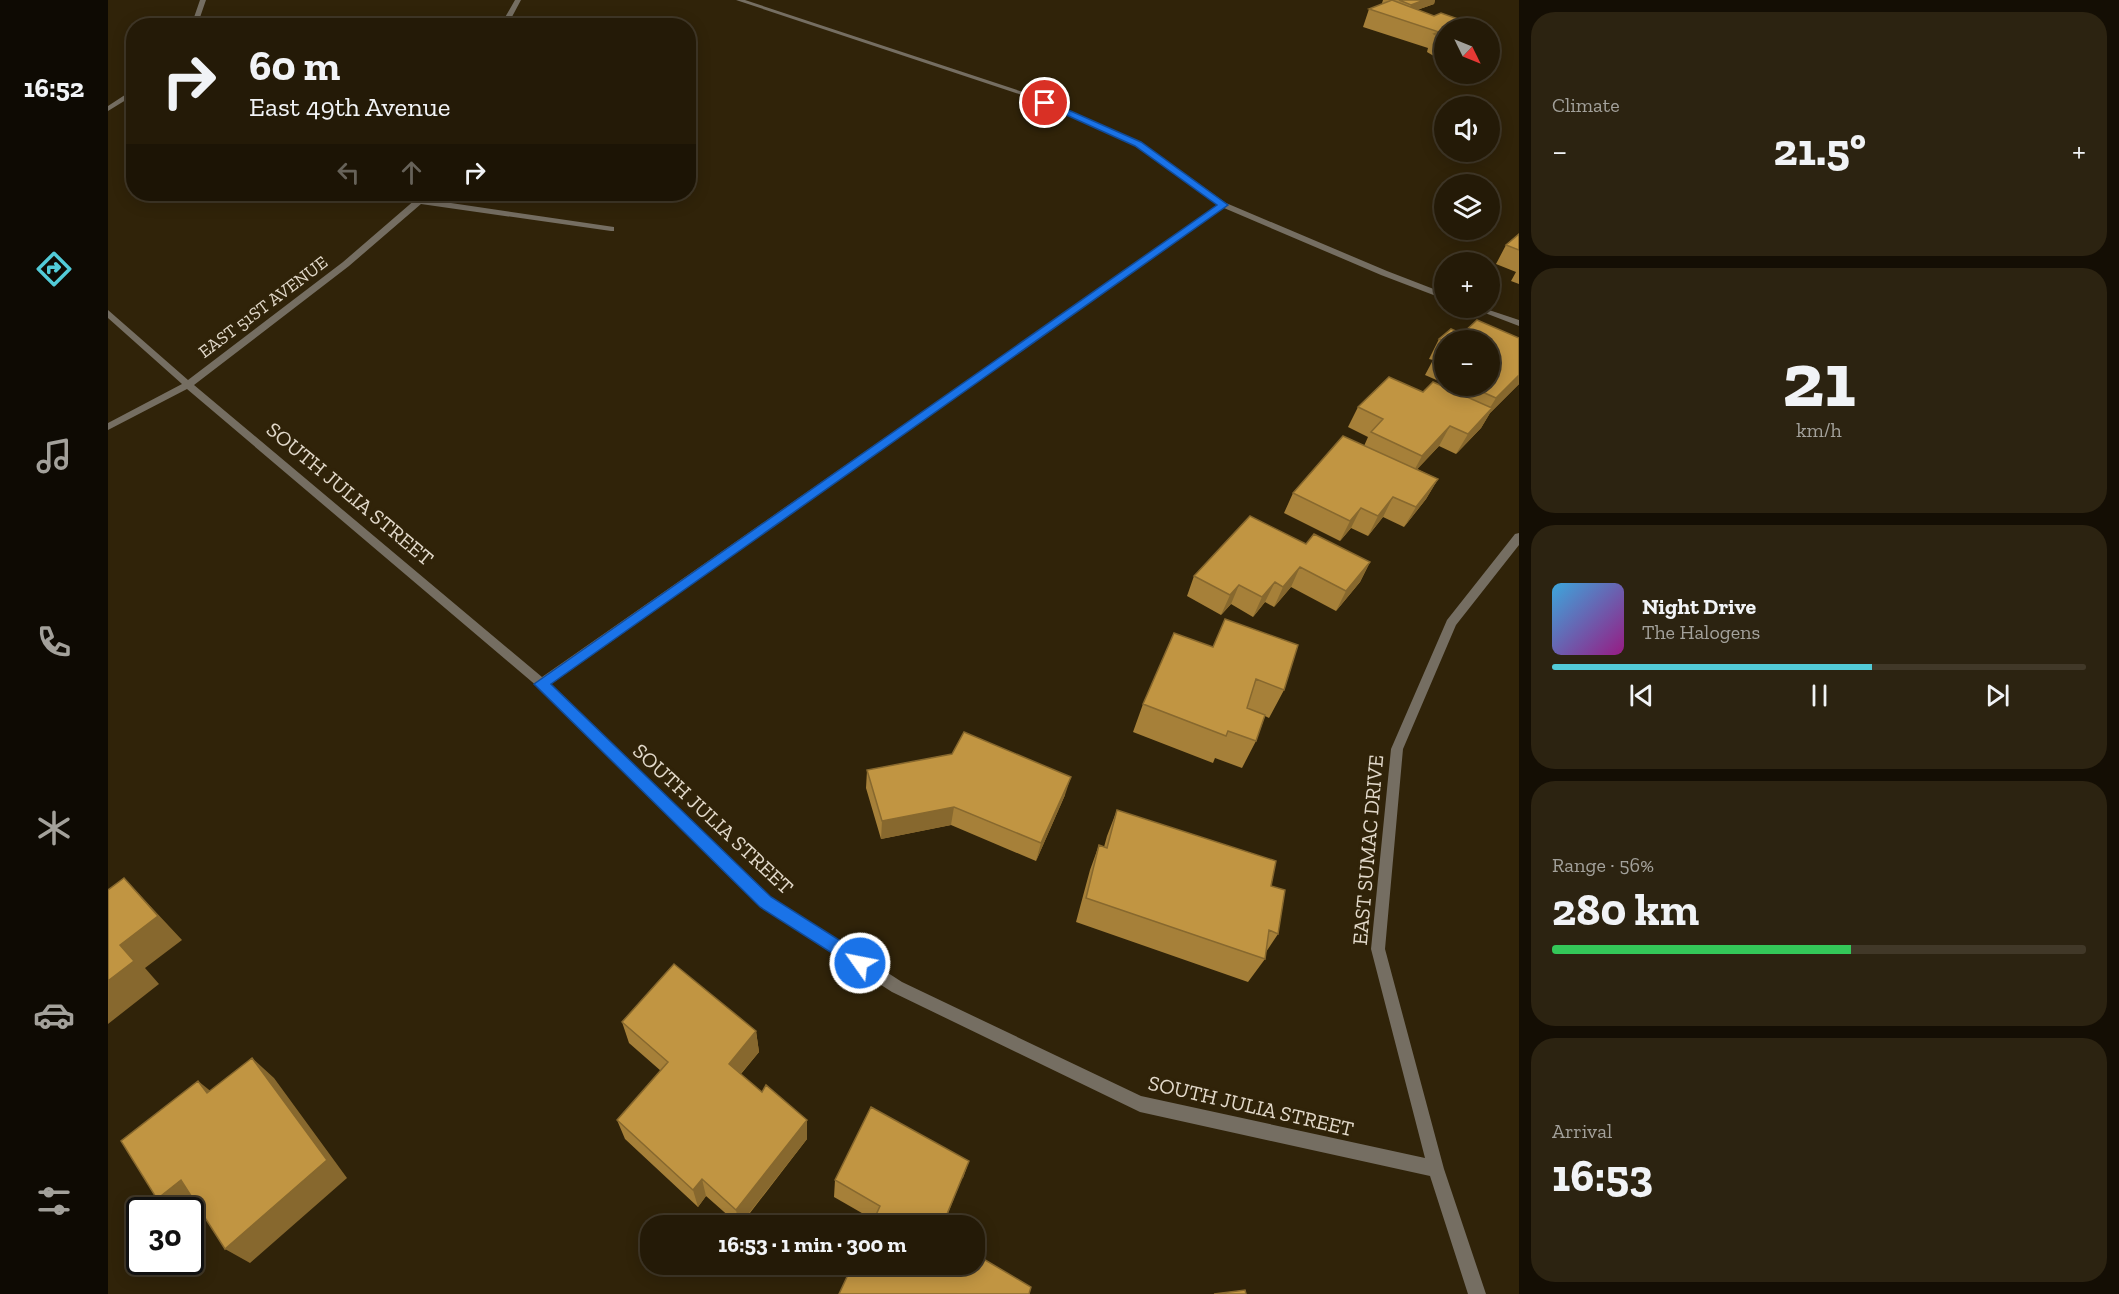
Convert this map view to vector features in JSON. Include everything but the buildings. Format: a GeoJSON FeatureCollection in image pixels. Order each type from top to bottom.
{"type":"FeatureCollection","features":[{"type":"Feature","properties":{"kind":"street"},"geometry":{"type":"LineString","coordinates":[[196,18],[202,0]]}},
{"type":"Feature","properties":{"kind":"street"},"geometry":{"type":"LineString","coordinates":[[508,18],[518,0]]}},
{"type":"Feature","properties":{"kind":"street"},"geometry":{"type":"LineString","coordinates":[[740,0],[1027,94],[1138,144],[1223,205],[1434,292]]}},
{"type":"Feature","properties":{"kind":"street"},"geometry":{"type":"LineString","coordinates":[[108,109],[126,97]]}},
{"type":"Feature","properties":{"kind":"street","name":"EAST 51ST AVENUE"},"geometry":{"type":"LineString","coordinates":[[108,427],[188,385],[346,264],[417,201]]}},
{"type":"Feature","properties":{"kind":"street"},"geometry":{"type":"LineString","coordinates":[[446,201],[611,229]]}},
{"type":"Feature","properties":{"kind":"street"},"geometry":{"type":"LineString","coordinates":[[542,684],[1223,205]]}},
{"type":"Feature","properties":{"kind":"street","name":"SOUTH JULIA STREET"},"geometry":{"type":"LineString","coordinates":[[108,313],[188,385],[542,684],[765,902],[897,987],[1140,1104],[1436,1169]]}},
{"type":"Feature","properties":{"kind":"street"},"geometry":{"type":"LineString","coordinates":[[1500,316],[1519,323]]}},
{"type":"Feature","properties":{"kind":"street","name":"EAST SUMAC DRIVE"},"geometry":{"type":"LineString","coordinates":[[1477,1294],[1436,1169],[1378,949],[1397,749],[1451,623],[1519,537]]}},
{"type":"Feature","properties":{"kind":"route"},"geometry":{"type":"LineString","coordinates":[[860,963],[765,902],[542,684],[1223,205],[1138,144],[1045,103]]}}]}
